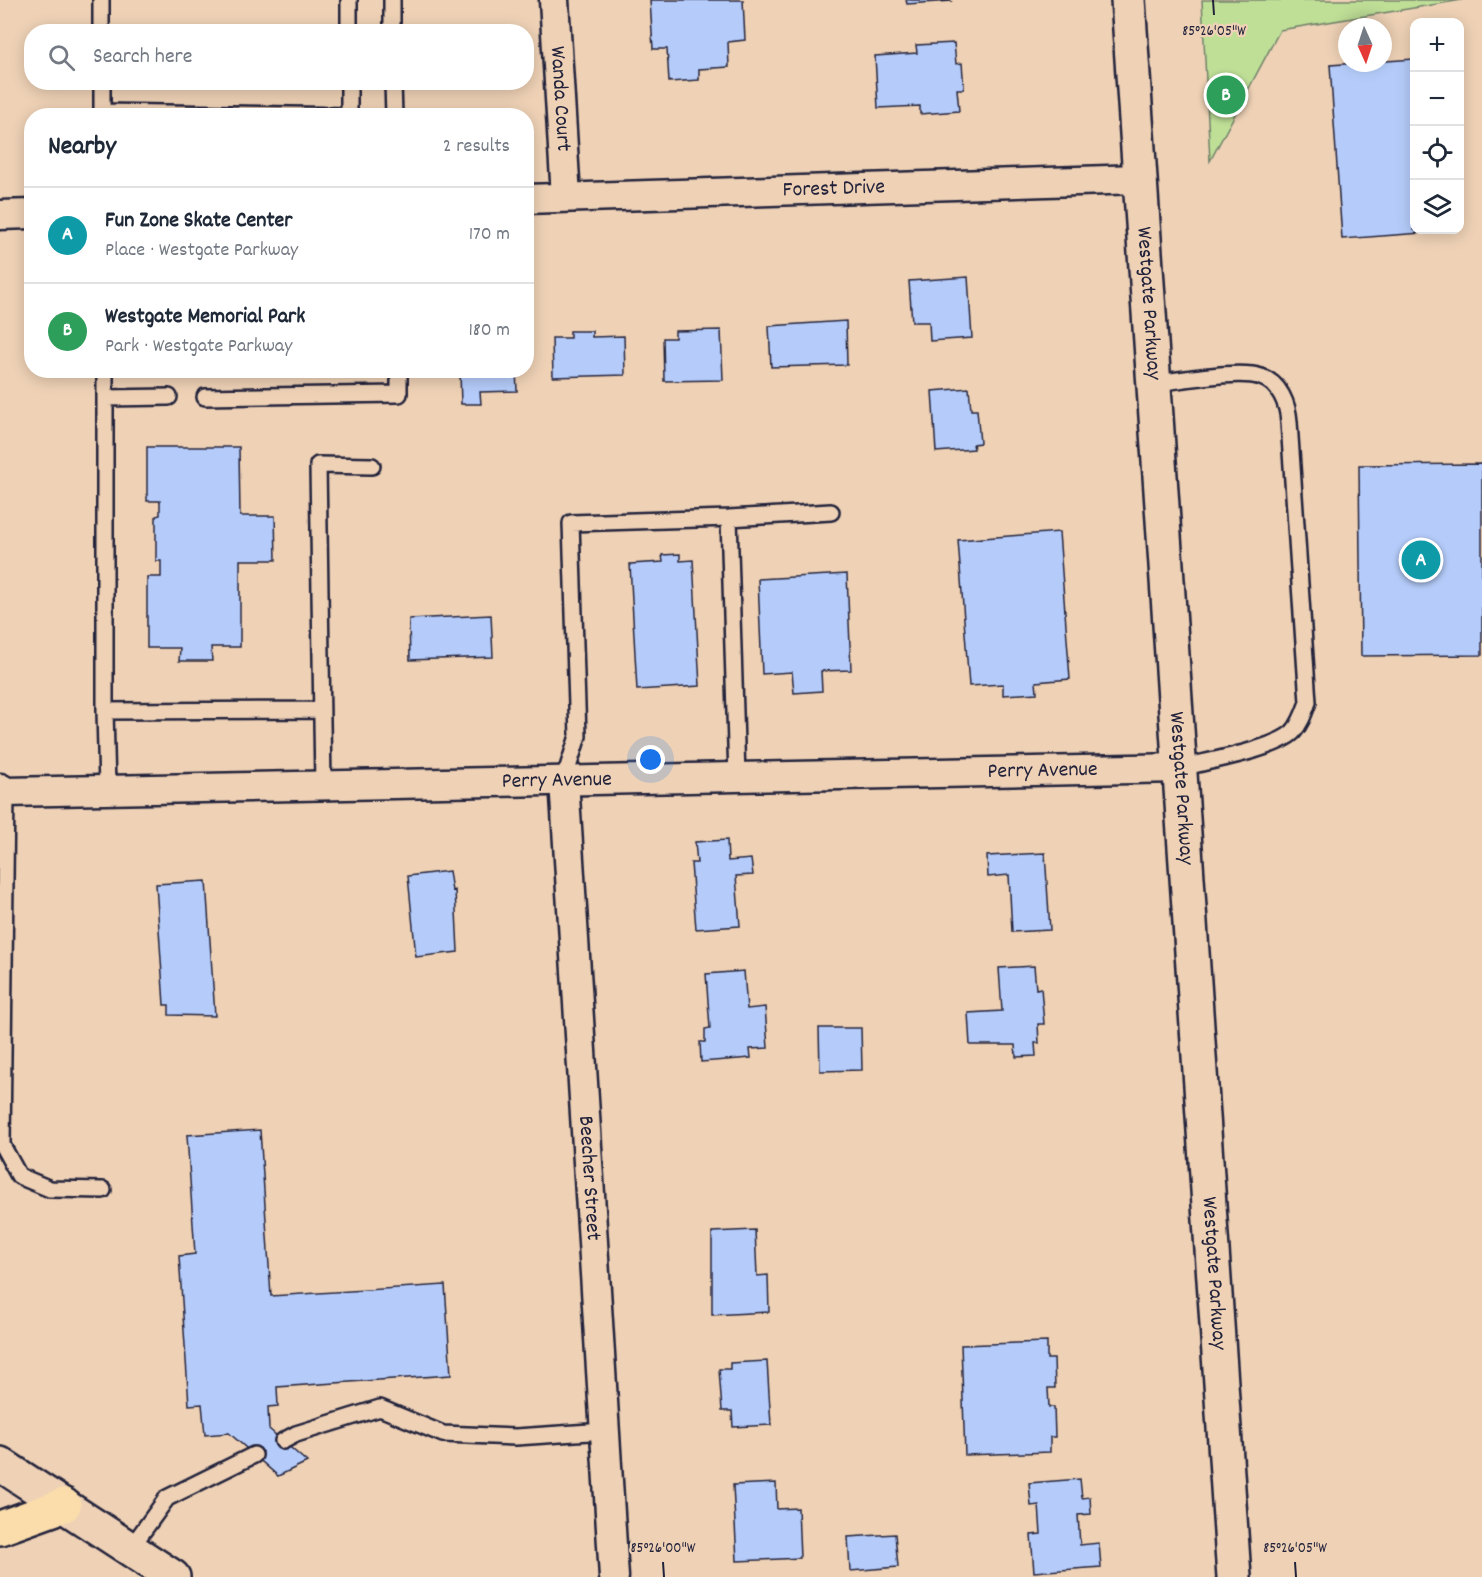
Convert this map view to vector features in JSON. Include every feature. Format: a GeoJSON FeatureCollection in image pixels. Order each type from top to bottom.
{"type":"FeatureCollection","features":[{"type":"Feature","properties":{"kind":"highway"},"geometry":{"type":"LineString","coordinates":[[0,1528],[64,1505]]}},
{"type":"Feature","properties":{"kind":"main road","name":"Westgate Parkway"},"geometry":{"type":"LineString","coordinates":[[1128,0],[1234,1577]]}},
{"type":"Feature","properties":{"kind":"main road"},"geometry":{"type":"LineString","coordinates":[[0,1464],[173,1577]]}},
{"type":"Feature","properties":{"kind":"street","name":"Wanda Court"},"geometry":{"type":"LineString","coordinates":[[554,0],[566,197]]}},
{"type":"Feature","properties":{"kind":"street","name":"Forest Drive"},"geometry":{"type":"LineString","coordinates":[[534,199],[1139,179]]}},
{"type":"Feature","properties":{"kind":"street"},"geometry":{"type":"LineString","coordinates":[[0,215],[24,214]]}},
{"type":"Feature","properties":{"kind":"street","name":"Perry Avenue"},"geometry":{"type":"LineString","coordinates":[[2,792],[1180,768]]}},
{"type":"Feature","properties":{"kind":"street","name":"Beecher Street"},"geometry":{"type":"LineString","coordinates":[[564,780],[614,1577]]}},
{"type":"Feature","properties":{"kind":"lane"},"geometry":{"type":"LineString","coordinates":[[101,0],[101,24]]}},
{"type":"Feature","properties":{"kind":"lane"},"geometry":{"type":"LineString","coordinates":[[349,0],[349,24]]}},
{"type":"Feature","properties":{"kind":"lane"},"geometry":{"type":"LineString","coordinates":[[392,0],[392,24]]}},
{"type":"Feature","properties":{"kind":"lane"},"geometry":{"type":"LineString","coordinates":[[102,90],[102,108]]}},
{"type":"Feature","properties":{"kind":"lane"},"geometry":{"type":"LineString","coordinates":[[349,90],[349,108]]}},
{"type":"Feature","properties":{"kind":"lane"},"geometry":{"type":"LineString","coordinates":[[393,90],[394,108]]}},
{"type":"Feature","properties":{"kind":"lane"},"geometry":{"type":"LineString","coordinates":[[1153,383],[1238,375],[1262,377],[1278,388],[1288,406],[1290,422],[1308,702],[1302,719],[1292,733],[1274,743],[1180,768]]}},
{"type":"Feature","properties":{"kind":"lane"},"geometry":{"type":"LineString","coordinates":[[105,378],[107,789]]}},
{"type":"Feature","properties":{"kind":"lane"},"geometry":{"type":"LineString","coordinates":[[205,397],[399,394],[399,378]]}},
{"type":"Feature","properties":{"kind":"lane"},"geometry":{"type":"LineString","coordinates":[[105,398],[169,397]]}},
{"type":"Feature","properties":{"kind":"lane"},"geometry":{"type":"LineString","coordinates":[[323,785],[318,465],[372,466]]}},
{"type":"Feature","properties":{"kind":"lane"},"geometry":{"type":"LineString","coordinates":[[564,780],[578,736],[570,524],[831,512]]}},
{"type":"Feature","properties":{"kind":"lane"},"geometry":{"type":"LineString","coordinates":[[729,518],[736,777]]}},
{"type":"Feature","properties":{"kind":"lane"},"geometry":{"type":"LineString","coordinates":[[105,711],[321,710]]}},
{"type":"Feature","properties":{"kind":"lane"},"geometry":{"type":"LineString","coordinates":[[2,792],[2,1145],[19,1176],[50,1190],[104,1190]]}},
{"type":"Feature","properties":{"kind":"lane"},"geometry":{"type":"LineString","coordinates":[[283,1441],[296,1434],[380,1408],[443,1434],[516,1437],[605,1431]]}},
{"type":"Feature","properties":{"kind":"lane"},"geometry":{"type":"LineString","coordinates":[[130,1549],[167,1498],[254,1455]]}},
{"type":"Feature","properties":{"kind":"green space"},"geometry":{"type":"Polygon","coordinates":[[[1202,0],[1462,0],[1353,18],[1338,18],[1338,20],[1280,30],[1210,161],[1202,0]]]}},
{"type":"Feature","properties":{"kind":"building"},"geometry":{"type":"Polygon","coordinates":[[[650,0],[743,0],[745,40],[728,42],[729,67],[699,69],[699,80],[669,82],[667,49],[653,49],[650,0]]]}},
{"type":"Feature","properties":{"kind":"building"},"geometry":{"type":"Polygon","coordinates":[[[906,0],[950,0],[951,1],[907,4],[906,0]]]}},
{"type":"Feature","properties":{"kind":"building"},"geometry":{"type":"Polygon","coordinates":[[[954,43],[956,64],[962,63],[964,89],[957,89],[959,111],[920,114],[920,106],[878,108],[875,56],[917,53],[916,45],[954,43]]]}},
{"type":"Feature","properties":{"kind":"building"},"geometry":{"type":"Polygon","coordinates":[[[1410,59],[1410,234],[1342,239],[1330,65],[1338,64],[1338,72],[1392,72],[1392,61],[1410,59]]]}},
{"type":"Feature","properties":{"kind":"building"},"geometry":{"type":"Polygon","coordinates":[[[968,277],[972,338],[930,341],[929,322],[912,322],[909,281],[968,277]]]}},
{"type":"Feature","properties":{"kind":"building"},"geometry":{"type":"Polygon","coordinates":[[[846,321],[847,365],[771,367],[769,326],[846,321]]]}},
{"type":"Feature","properties":{"kind":"building"},"geometry":{"type":"Polygon","coordinates":[[[721,330],[723,380],[664,381],[663,338],[675,338],[675,331],[721,330]]]}},
{"type":"Feature","properties":{"kind":"building"},"geometry":{"type":"Polygon","coordinates":[[[570,331],[592,331],[592,337],[624,336],[625,375],[553,377],[552,338],[570,338],[570,331]]]}},
{"type":"Feature","properties":{"kind":"building"},"geometry":{"type":"Polygon","coordinates":[[[460,378],[516,378],[517,391],[480,392],[481,404],[461,404],[460,378]]]}},
{"type":"Feature","properties":{"kind":"building"},"geometry":{"type":"Polygon","coordinates":[[[969,388],[971,410],[977,410],[980,443],[973,444],[974,449],[936,452],[932,391],[969,388]]]}},
{"type":"Feature","properties":{"kind":"building"},"geometry":{"type":"Polygon","coordinates":[[[147,447],[239,447],[240,516],[275,516],[276,560],[240,560],[240,647],[211,647],[212,661],[179,661],[180,648],[147,648],[147,577],[161,577],[161,561],[156,561],[156,516],[160,515],[160,501],[147,501],[147,447]]]}},
{"type":"Feature","properties":{"kind":"building"},"geometry":{"type":"Polygon","coordinates":[[[1482,464],[1482,655],[1361,656],[1359,465],[1482,464]]]}},
{"type":"Feature","properties":{"kind":"building"},"geometry":{"type":"Polygon","coordinates":[[[1059,532],[1070,679],[1036,682],[1037,693],[1003,695],[1003,684],[969,686],[958,540],[1059,532]]]}},
{"type":"Feature","properties":{"kind":"building"},"geometry":{"type":"Polygon","coordinates":[[[680,554],[680,561],[693,560],[700,686],[637,690],[630,564],[663,562],[662,555],[680,554]]]}},
{"type":"Feature","properties":{"kind":"building"},"geometry":{"type":"Polygon","coordinates":[[[847,574],[851,670],[821,671],[822,691],[794,693],[792,672],[762,674],[758,579],[847,574]]]}},
{"type":"Feature","properties":{"kind":"building"},"geometry":{"type":"Polygon","coordinates":[[[491,615],[493,657],[410,660],[409,619],[491,615]]]}},
{"type":"Feature","properties":{"kind":"building"},"geometry":{"type":"Polygon","coordinates":[[[727,840],[728,861],[751,859],[753,875],[736,876],[740,926],[696,929],[691,863],[697,863],[695,842],[727,840]]]}},
{"type":"Feature","properties":{"kind":"building"},"geometry":{"type":"Polygon","coordinates":[[[1045,853],[1050,930],[1012,932],[1009,875],[988,877],[987,856],[1045,853]]]}},
{"type":"Feature","properties":{"kind":"building"},"geometry":{"type":"Polygon","coordinates":[[[449,871],[452,891],[455,890],[458,952],[416,957],[408,876],[449,871]]]}},
{"type":"Feature","properties":{"kind":"building"},"geometry":{"type":"Polygon","coordinates":[[[206,881],[215,1016],[169,1015],[169,1005],[164,1005],[156,884],[206,881]]]}},
{"type":"Feature","properties":{"kind":"building"},"geometry":{"type":"Polygon","coordinates":[[[1034,966],[1036,989],[1041,988],[1044,1024],[1038,1024],[1039,1043],[1035,1043],[1036,1056],[1016,1057],[1015,1045],[970,1045],[968,1013],[1002,1011],[999,968],[1034,966]]]}},
{"type":"Feature","properties":{"kind":"building"},"geometry":{"type":"Polygon","coordinates":[[[744,971],[747,1009],[765,1007],[768,1048],[750,1049],[751,1058],[701,1062],[700,1042],[705,1042],[705,1029],[710,1028],[706,974],[744,971]]]}},
{"type":"Feature","properties":{"kind":"building"},"geometry":{"type":"Polygon","coordinates":[[[819,1028],[861,1028],[862,1070],[820,1071],[819,1028]]]}},
{"type":"Feature","properties":{"kind":"building"},"geometry":{"type":"Polygon","coordinates":[[[260,1130],[271,1296],[445,1285],[451,1375],[277,1387],[278,1406],[268,1407],[269,1429],[307,1462],[278,1476],[229,1433],[205,1435],[202,1404],[189,1405],[179,1256],[195,1254],[187,1135],[260,1130]]]}},
{"type":"Feature","properties":{"kind":"building"},"geometry":{"type":"Polygon","coordinates":[[[755,1230],[757,1276],[768,1275],[769,1312],[712,1315],[712,1232],[755,1230]]]}},
{"type":"Feature","properties":{"kind":"building"},"geometry":{"type":"Polygon","coordinates":[[[1047,1342],[1047,1359],[1054,1359],[1055,1388],[1048,1388],[1049,1407],[1054,1407],[1055,1437],[1050,1437],[1050,1452],[965,1455],[961,1345],[1047,1342]]]}},
{"type":"Feature","properties":{"kind":"building"},"geometry":{"type":"Polygon","coordinates":[[[767,1361],[771,1425],[733,1427],[732,1411],[722,1411],[719,1369],[730,1369],[730,1363],[767,1361]]]}},
{"type":"Feature","properties":{"kind":"building"},"geometry":{"type":"Polygon","coordinates":[[[1080,1479],[1082,1498],[1090,1497],[1091,1514],[1078,1515],[1080,1545],[1099,1543],[1101,1567],[1034,1572],[1031,1535],[1041,1534],[1039,1505],[1031,1506],[1029,1483],[1080,1479]]]}},
{"type":"Feature","properties":{"kind":"building"},"geometry":{"type":"Polygon","coordinates":[[[776,1483],[777,1509],[798,1508],[800,1558],[737,1561],[733,1485],[776,1483]]]}},
{"type":"Feature","properties":{"kind":"building"},"geometry":{"type":"Polygon","coordinates":[[[895,1534],[898,1567],[850,1571],[848,1537],[895,1534]]]}},
{"type":"Feature","properties":{"kind":"place","name":"Westgate Memorial Park"},"geometry":{"type":"Point","coordinates":[1226,95]}},
{"type":"Feature","properties":{"kind":"place","name":"Fun Zone Skate Center"},"geometry":{"type":"Point","coordinates":[1421,560]}}]}
